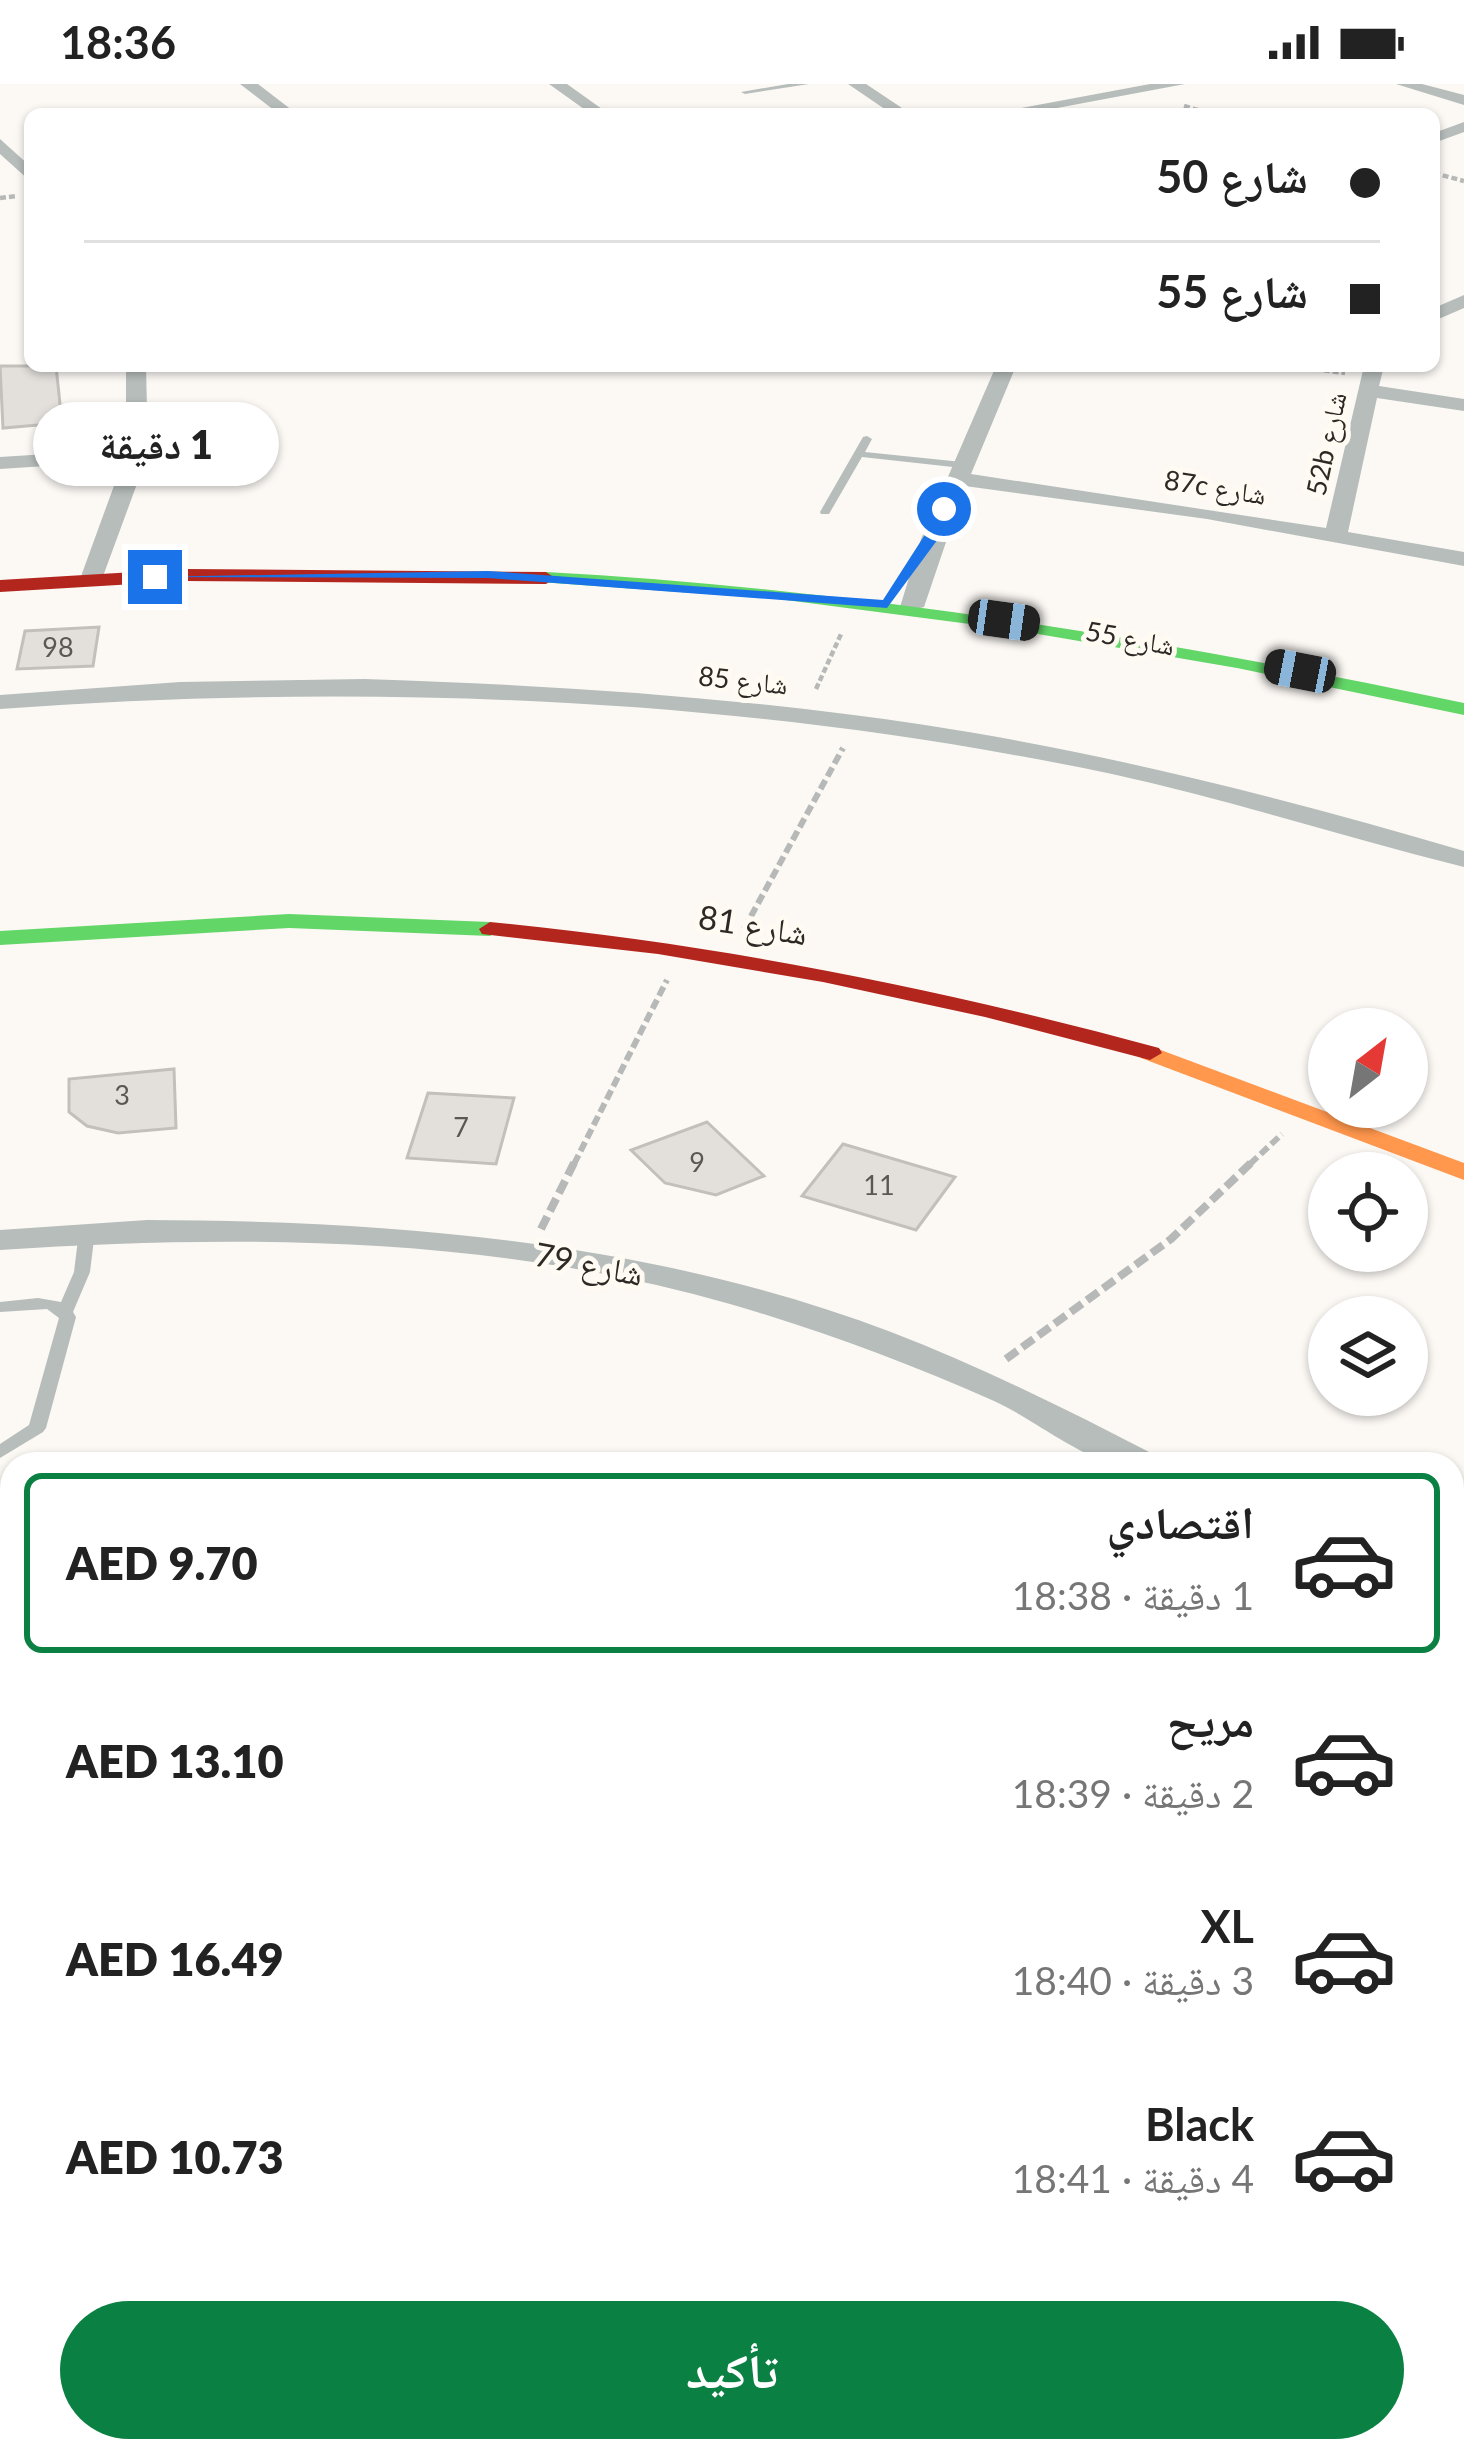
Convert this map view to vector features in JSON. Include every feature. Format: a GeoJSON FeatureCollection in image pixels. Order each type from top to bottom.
{"type":"FeatureCollection","features":[{"type":"Feature","properties":{"kind":"street"},"geometry":{"type":"LineString","coordinates":[[248,84],[282,108]]}},
{"type":"Feature","properties":{"kind":"street"},"geometry":{"type":"LineString","coordinates":[[557,84],[592,108]]}},
{"type":"Feature","properties":{"kind":"street"},"geometry":{"type":"LineString","coordinates":[[856,84],[894,108]]}},
{"type":"Feature","properties":{"kind":"street"},"geometry":{"type":"LineString","coordinates":[[1034,108],[1178,84]]}},
{"type":"Feature","properties":{"kind":"street"},"geometry":{"type":"LineString","coordinates":[[1404,84],[1464,100]]}},
{"type":"Feature","properties":{"kind":"street"},"geometry":{"type":"LineString","coordinates":[[0,144],[24,170]]}},
{"type":"Feature","properties":{"kind":"street"},"geometry":{"type":"LineString","coordinates":[[104,579],[138,454],[136,372]]}},
{"type":"Feature","properties":{"kind":"street"},"geometry":{"type":"LineString","coordinates":[[900,605],[1003,372]]}},
{"type":"Feature","properties":{"kind":"street"},"geometry":{"type":"LineString","coordinates":[[1370,378],[1464,405]]}},
{"type":"Feature","properties":{"kind":"street","name":"52b شارع"},"geometry":{"type":"LineString","coordinates":[[1336,535],[1370,378]]}},
{"type":"Feature","properties":{"kind":"street"},"geometry":{"type":"LineString","coordinates":[[0,463],[138,454]]}},
{"type":"Feature","properties":{"kind":"street","name":"87c شارع"},"geometry":{"type":"LineString","coordinates":[[960,472],[1464,559]]}},
{"type":"Feature","properties":{"kind":"street","name":"شارع 55"},"geometry":{"type":"LineString","coordinates":[[0,586],[104,579],[488,574],[856,601],[1192,650],[1464,709]]}},
{"type":"Feature","properties":{"kind":"street","name":"شارع 85"},"geometry":{"type":"LineString","coordinates":[[0,702],[233,691],[410,690],[541,695],[802,718],[1114,769],[1464,859]]}},
{"type":"Feature","properties":{"kind":"street","name":"شارع 81"},"geometry":{"type":"LineString","coordinates":[[0,938],[314,924],[531,934],[682,950],[995,1009],[1151,1053],[1308,1108]]}},
{"type":"Feature","properties":{"kind":"street","name":"شارع 81"},"geometry":{"type":"LineString","coordinates":[[1357,1128],[1464,1172]]}},
{"type":"Feature","properties":{"kind":"street","name":"شارع 79"},"geometry":{"type":"LineString","coordinates":[[0,1240],[87,1232],[310,1229],[529,1252],[736,1296],[858,1334],[978,1380],[1093,1452]]}},
{"type":"Feature","properties":{"kind":"lane"},"geometry":{"type":"LineString","coordinates":[[745,92],[805,84]]}},
{"type":"Feature","properties":{"kind":"lane"},"geometry":{"type":"LineString","coordinates":[[825,512],[867,439]]}},
{"type":"Feature","properties":{"kind":"lane"},"geometry":{"type":"LineString","coordinates":[[858,454],[960,472]]}},
{"type":"Feature","properties":{"kind":"lane"},"geometry":{"type":"LineString","coordinates":[[0,1452],[37,1428],[66,1310],[82,1272],[87,1232]]}},
{"type":"Feature","properties":{"kind":"lane"},"geometry":{"type":"LineString","coordinates":[[0,1307],[49,1303],[66,1310]]}},
{"type":"Feature","properties":{"kind":"path"},"geometry":{"type":"LineString","coordinates":[[1329,372],[1370,378]]}},
{"type":"Feature","properties":{"kind":"path"},"geometry":{"type":"LineString","coordinates":[[802,718],[856,601]]}},
{"type":"Feature","properties":{"kind":"path"},"geometry":{"type":"LineString","coordinates":[[729,957],[856,725]]}},
{"type":"Feature","properties":{"kind":"path"},"geometry":{"type":"LineString","coordinates":[[529,1252],[682,950]]}},
{"type":"Feature","properties":{"kind":"path"},"geometry":{"type":"LineString","coordinates":[[978,1380],[1171,1239],[1308,1109]]}},
{"type":"Feature","properties":{"kind":"building"},"geometry":{"type":"Polygon","coordinates":[[[0,366],[57,372],[62,423],[3,428],[0,366]]]}},
{"type":"Feature","properties":{"kind":"building"},"geometry":{"type":"Polygon","coordinates":[[[99,627],[93,666],[17,669],[25,631],[99,627]]]}},
{"type":"Feature","properties":{"kind":"building"},"geometry":{"type":"Polygon","coordinates":[[[174,1069],[176,1128],[118,1133],[87,1126],[69,1112],[69,1079],[174,1069]]]}},
{"type":"Feature","properties":{"kind":"building"},"geometry":{"type":"Polygon","coordinates":[[[428,1093],[514,1098],[496,1164],[407,1158],[428,1093]]]}},
{"type":"Feature","properties":{"kind":"building"},"geometry":{"type":"Polygon","coordinates":[[[707,1122],[764,1176],[716,1195],[665,1183],[631,1150],[707,1122]]]}},
{"type":"Feature","properties":{"kind":"building"},"geometry":{"type":"Polygon","coordinates":[[[843,1144],[955,1177],[916,1230],[802,1196],[843,1144]]]}},
{"type":"Feature","properties":{"kind":"traffic: fast"},"geometry":{"type":"LineString","coordinates":[[546,578],[778,594],[1008,623],[1237,662],[1464,709]]}},
{"type":"Feature","properties":{"kind":"traffic: fast"},"geometry":{"type":"LineString","coordinates":[[0,938],[289,921],[490,929]]}},
{"type":"Feature","properties":{"kind":"traffic: slow"},"geometry":{"type":"LineString","coordinates":[[1150,1053],[1464,1172]]}},
{"type":"Feature","properties":{"kind":"traffic: jam"},"geometry":{"type":"LineString","coordinates":[[0,586],[185,575],[546,578]]}},
{"type":"Feature","properties":{"kind":"traffic: jam"},"geometry":{"type":"LineString","coordinates":[[490,929],[658,947],[823,975],[987,1010],[1150,1053]]}},
{"type":"Feature","properties":{"kind":"route"},"geometry":{"type":"LineString","coordinates":[[155,577],[488,574],[740,589],[887,604],[914,557],[932,539],[944,509]]}}]}
